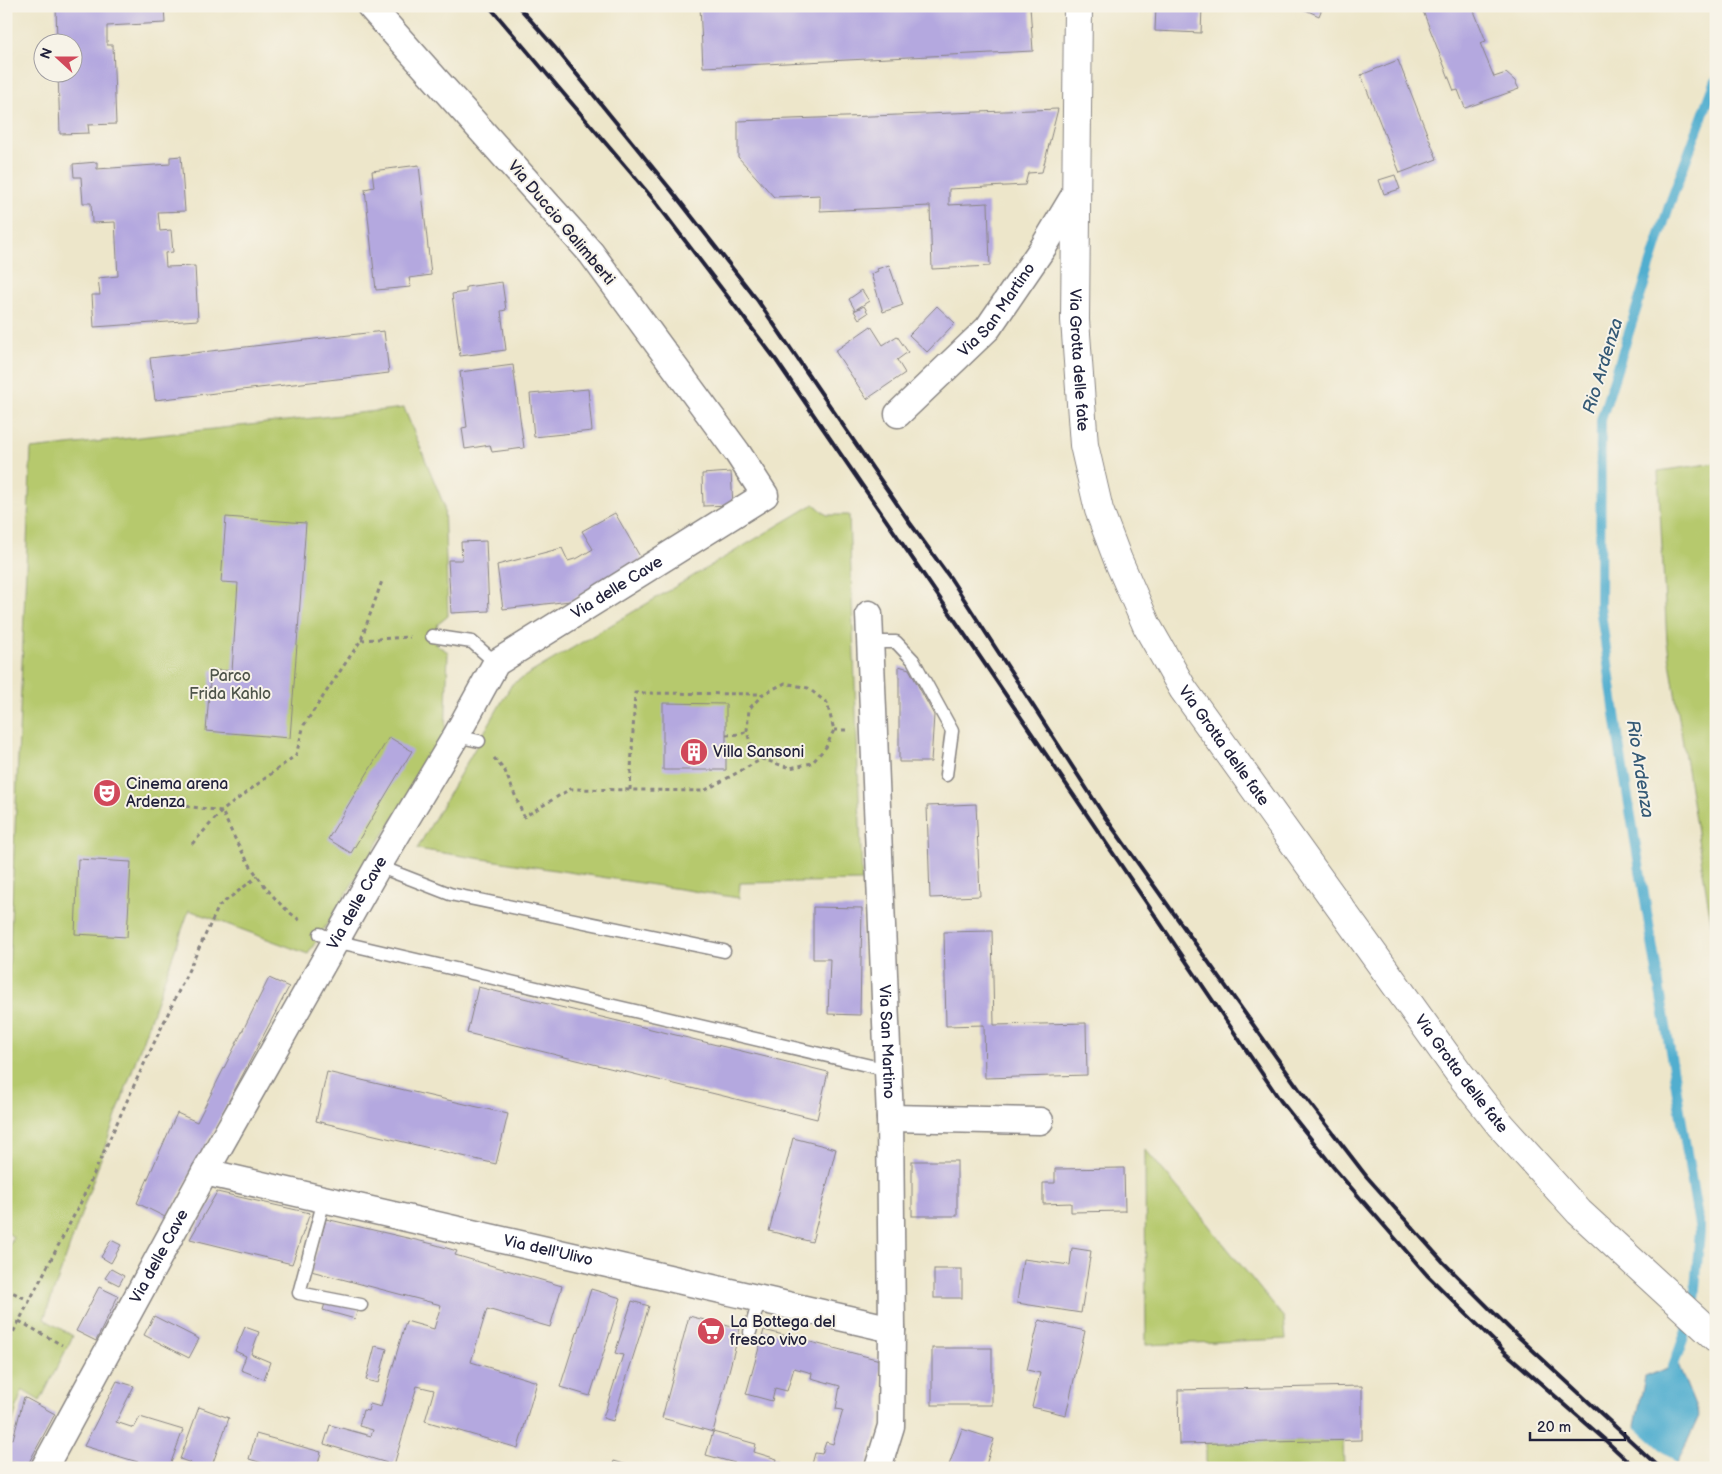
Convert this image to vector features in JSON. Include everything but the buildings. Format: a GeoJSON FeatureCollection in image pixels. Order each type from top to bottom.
{"type":"FeatureCollection","features":[{"type":"Feature","properties":{"kind":"street","name":"Via Duccio Galimberti"},"geometry":{"type":"LineString","coordinates":[[370,6],[591,253],[736,452]]}},
{"type":"Feature","properties":{"kind":"street","name":"Via Grotta delle fate"},"geometry":{"type":"LineString","coordinates":[[1078,6],[1075,320],[1084,445],[1099,510],[1118,560],[1147,626],[1183,689],[1459,1073],[1500,1126],[1579,1212],[1716,1338]]}},
{"type":"Feature","properties":{"kind":"street","name":"Via San Martino"},"geometry":{"type":"LineString","coordinates":[[898,414],[988,328],[1044,246],[1077,191]]}},
{"type":"Feature","properties":{"kind":"street","name":"Via delle Cave"},"geometry":{"type":"LineString","coordinates":[[44,1468],[205,1172],[328,938],[467,739],[496,663],[765,495],[736,452]]}},
{"type":"Feature","properties":{"kind":"street","name":"Via San Martino"},"geometry":{"type":"LineString","coordinates":[[869,614],[870,729],[890,1118],[891,1426],[878,1468]]}},
{"type":"Feature","properties":{"kind":"street"},"geometry":{"type":"LineString","coordinates":[[890,1118],[1040,1121]]}},
{"type":"Feature","properties":{"kind":"street","name":"Via dell'Ulivo"},"geometry":{"type":"LineString","coordinates":[[205,1172],[892,1329]]}},
{"type":"Feature","properties":{"kind":"lane"},"geometry":{"type":"LineString","coordinates":[[432,636],[472,642],[496,663]]}},
{"type":"Feature","properties":{"kind":"lane"},"geometry":{"type":"LineString","coordinates":[[870,642],[896,642],[913,660],[952,731],[946,774]]}},
{"type":"Feature","properties":{"kind":"lane"},"geometry":{"type":"LineString","coordinates":[[378,866],[450,894],[724,951]]}},
{"type":"Feature","properties":{"kind":"lane"},"geometry":{"type":"LineString","coordinates":[[328,938],[888,1070]]}},
{"type":"Feature","properties":{"kind":"lane"},"geometry":{"type":"LineString","coordinates":[[324,1200],[299,1293],[361,1305]]}},
{"type":"Feature","properties":{"kind":"lane"},"geometry":{"type":"LineString","coordinates":[[750,1332],[759,1300]]}},
{"type":"Feature","properties":{"kind":"path"},"geometry":{"type":"LineString","coordinates":[[192,844],[222,811],[296,755],[304,725],[361,640],[382,581]]}},
{"type":"Feature","properties":{"kind":"path"},"geometry":{"type":"LineString","coordinates":[[361,640],[432,636]]}},
{"type":"Feature","properties":{"kind":"path"},"geometry":{"type":"LineString","coordinates":[[785,683],[808,688],[827,704],[834,730],[826,747],[812,763],[790,768],[762,759],[750,743],[747,731],[749,709],[763,694],[785,683]]}},
{"type":"Feature","properties":{"kind":"path"},"geometry":{"type":"LineString","coordinates":[[630,790],[635,693],[763,694]]}},
{"type":"Feature","properties":{"kind":"path"},"geometry":{"type":"LineString","coordinates":[[726,735],[741,734],[747,731]]}},
{"type":"Feature","properties":{"kind":"path"},"geometry":{"type":"LineString","coordinates":[[467,739],[505,771],[524,816],[570,789],[704,791],[762,759]]}},
{"type":"Feature","properties":{"kind":"path"},"geometry":{"type":"LineString","coordinates":[[170,804],[222,811]]}},
{"type":"Feature","properties":{"kind":"path"},"geometry":{"type":"LineString","coordinates":[[222,811],[234,837],[258,876],[287,912],[328,938]]}},
{"type":"Feature","properties":{"kind":"path"},"geometry":{"type":"LineString","coordinates":[[6,1346],[81,1202],[219,906],[258,876]]}},
{"type":"Feature","properties":{"kind":"path"},"geometry":{"type":"LineString","coordinates":[[6,1289],[30,1300]]}},
{"type":"Feature","properties":{"kind":"path"},"geometry":{"type":"LineString","coordinates":[[19,1321],[62,1345]]}},
{"type":"Feature","properties":{"kind":"green space","name":"Parco Frida Kahlo"},"geometry":{"type":"Polygon","coordinates":[[[404,408],[444,505],[448,616],[438,624],[432,636],[438,646],[448,652],[445,737],[308,954],[189,910],[44,1319],[73,1336],[40,1401],[22,1390],[11,1427],[6,1426],[6,1253],[13,1237],[6,1232],[6,1043],[31,449],[404,408]]]}},
{"type":"Feature","properties":{"kind":"green space"},"geometry":{"type":"Polygon","coordinates":[[[1716,463],[1716,954],[1667,642],[1658,471],[1716,463]]]}},
{"type":"Feature","properties":{"kind":"green space"},"geometry":{"type":"Polygon","coordinates":[[[814,504],[827,515],[849,515],[862,881],[740,883],[739,898],[417,849],[512,684],[814,504]]]}},
{"type":"Feature","properties":{"kind":"green space"},"geometry":{"type":"Polygon","coordinates":[[[1145,1149],[1284,1318],[1286,1339],[1146,1345],[1145,1149]]]}},
{"type":"Feature","properties":{"kind":"green space"},"geometry":{"type":"Polygon","coordinates":[[[1343,1440],[1344,1468],[1206,1468],[1206,1443],[1343,1440]]]}},
{"type":"Feature","properties":{"kind":"water"},"geometry":{"type":"Polygon","coordinates":[[[1678,1364],[1699,1416],[1675,1468],[1604,1468],[1634,1431],[1645,1377],[1678,1364]]]}},
{"type":"Feature","properties":{"kind":"pier"},"geometry":{"type":"Polygon","coordinates":[[[1633,1425],[1679,1466],[1678,1468],[1609,1468],[1605,1463],[1632,1430],[1633,1425]]]}},
{"type":"Feature","properties":{"kind":"waterway","name":"Rio Ardenza"},"geometry":{"type":"LineString","coordinates":[[1669,1378],[1693,1312],[1700,1231],[1620,750],[1600,606],[1601,420],[1670,203],[1716,80]]}},
{"type":"Feature","properties":{"kind":"railway"},"geometry":{"type":"LineString","coordinates":[[489,6],[654,200],[776,360],[1280,1100],[1334,1168],[1427,1275],[1506,1353],[1635,1468]]}},
{"type":"Feature","properties":{"kind":"railway"},"geometry":{"type":"LineString","coordinates":[[518,6],[557,50],[671,190],[758,301],[910,523],[951,579],[1105,817],[1299,1089],[1367,1177],[1444,1263],[1510,1329],[1660,1468]]}},
{"type":"Feature","properties":{"kind":"place","name":"Villa Sansoni"},"geometry":{"type":"Point","coordinates":[694,752]}},
{"type":"Feature","properties":{"kind":"place","name":"Cinema arena Ardenza"},"geometry":{"type":"Point","coordinates":[107,793]}},
{"type":"Feature","properties":{"kind":"place","name":"La Bottega del fresco vivo"},"geometry":{"type":"Point","coordinates":[711,1331]}}]}
